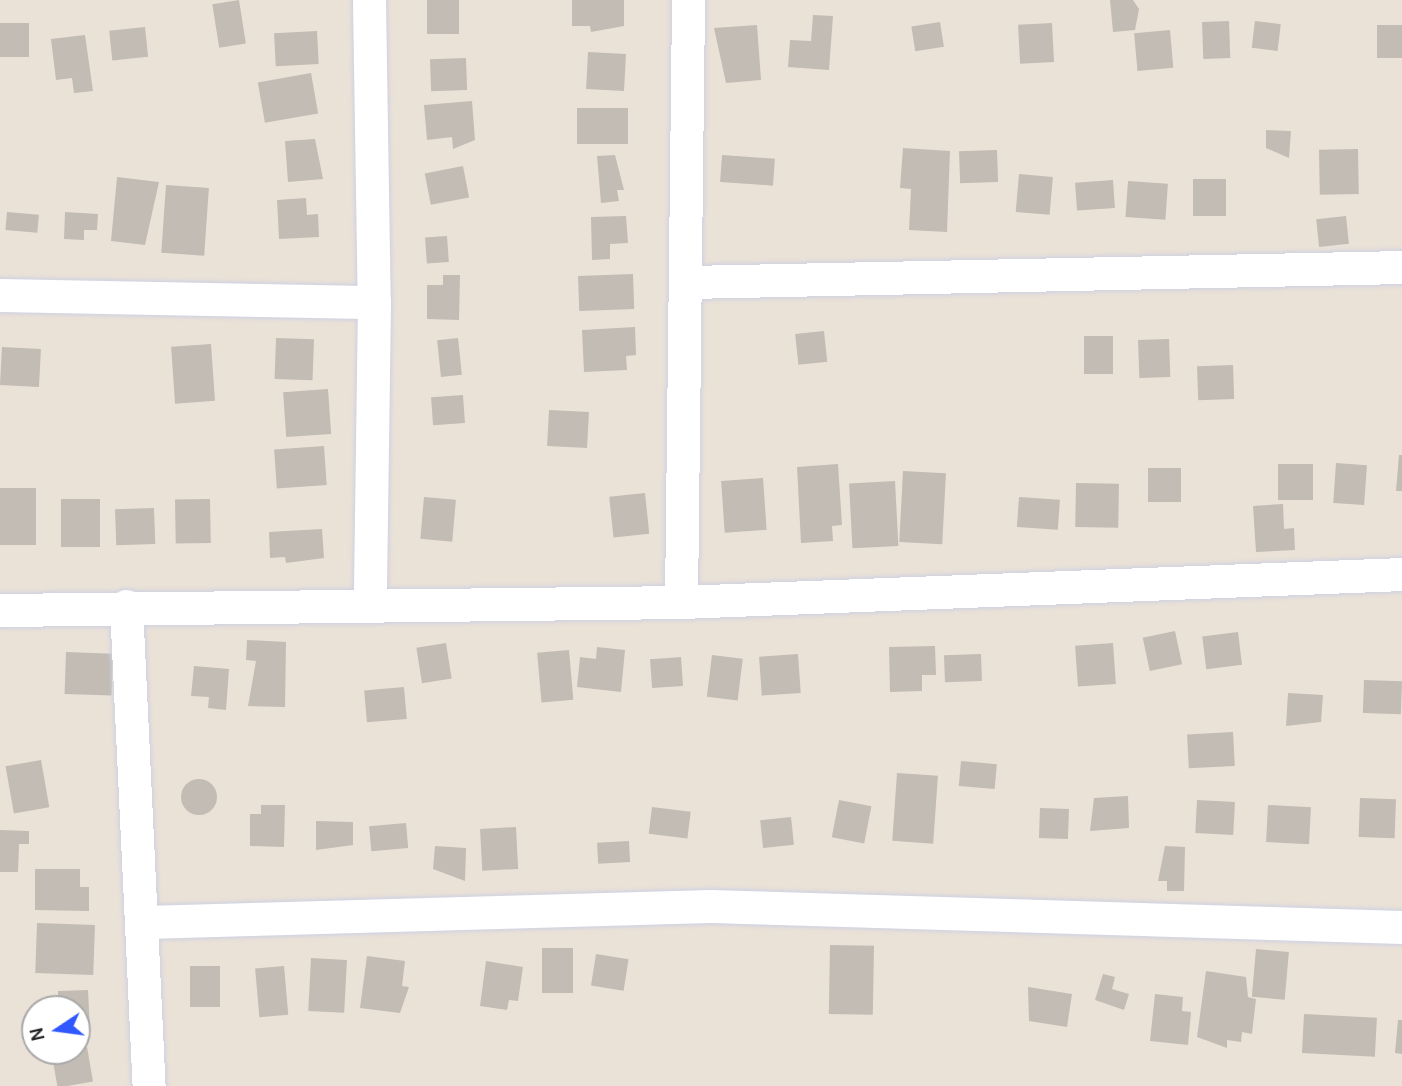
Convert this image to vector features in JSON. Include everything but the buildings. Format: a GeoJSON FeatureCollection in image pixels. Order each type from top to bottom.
{"type":"FeatureCollection","features":[{"type":"Feature","properties":{"kind":"street"},"geometry":{"type":"LineString","coordinates":[[369,0],[374,302],[370,603]]}},
{"type":"Feature","properties":{"kind":"street"},"geometry":{"type":"LineString","coordinates":[[681,601],[688,282],[688,0]]}},
{"type":"Feature","properties":{"kind":"street"},"geometry":{"type":"LineString","coordinates":[[688,282],[1402,267]]}},
{"type":"Feature","properties":{"kind":"street"},"geometry":{"type":"LineString","coordinates":[[0,295],[374,302]]}},
{"type":"Feature","properties":{"kind":"street"},"geometry":{"type":"LineString","coordinates":[[0,610],[126,606],[681,601],[1402,574]]}},
{"type":"Feature","properties":{"kind":"street"},"geometry":{"type":"LineString","coordinates":[[126,606],[145,922],[149,1086]]}},
{"type":"Feature","properties":{"kind":"street"},"geometry":{"type":"LineString","coordinates":[[145,922],[711,906],[1402,927]]}}]}
